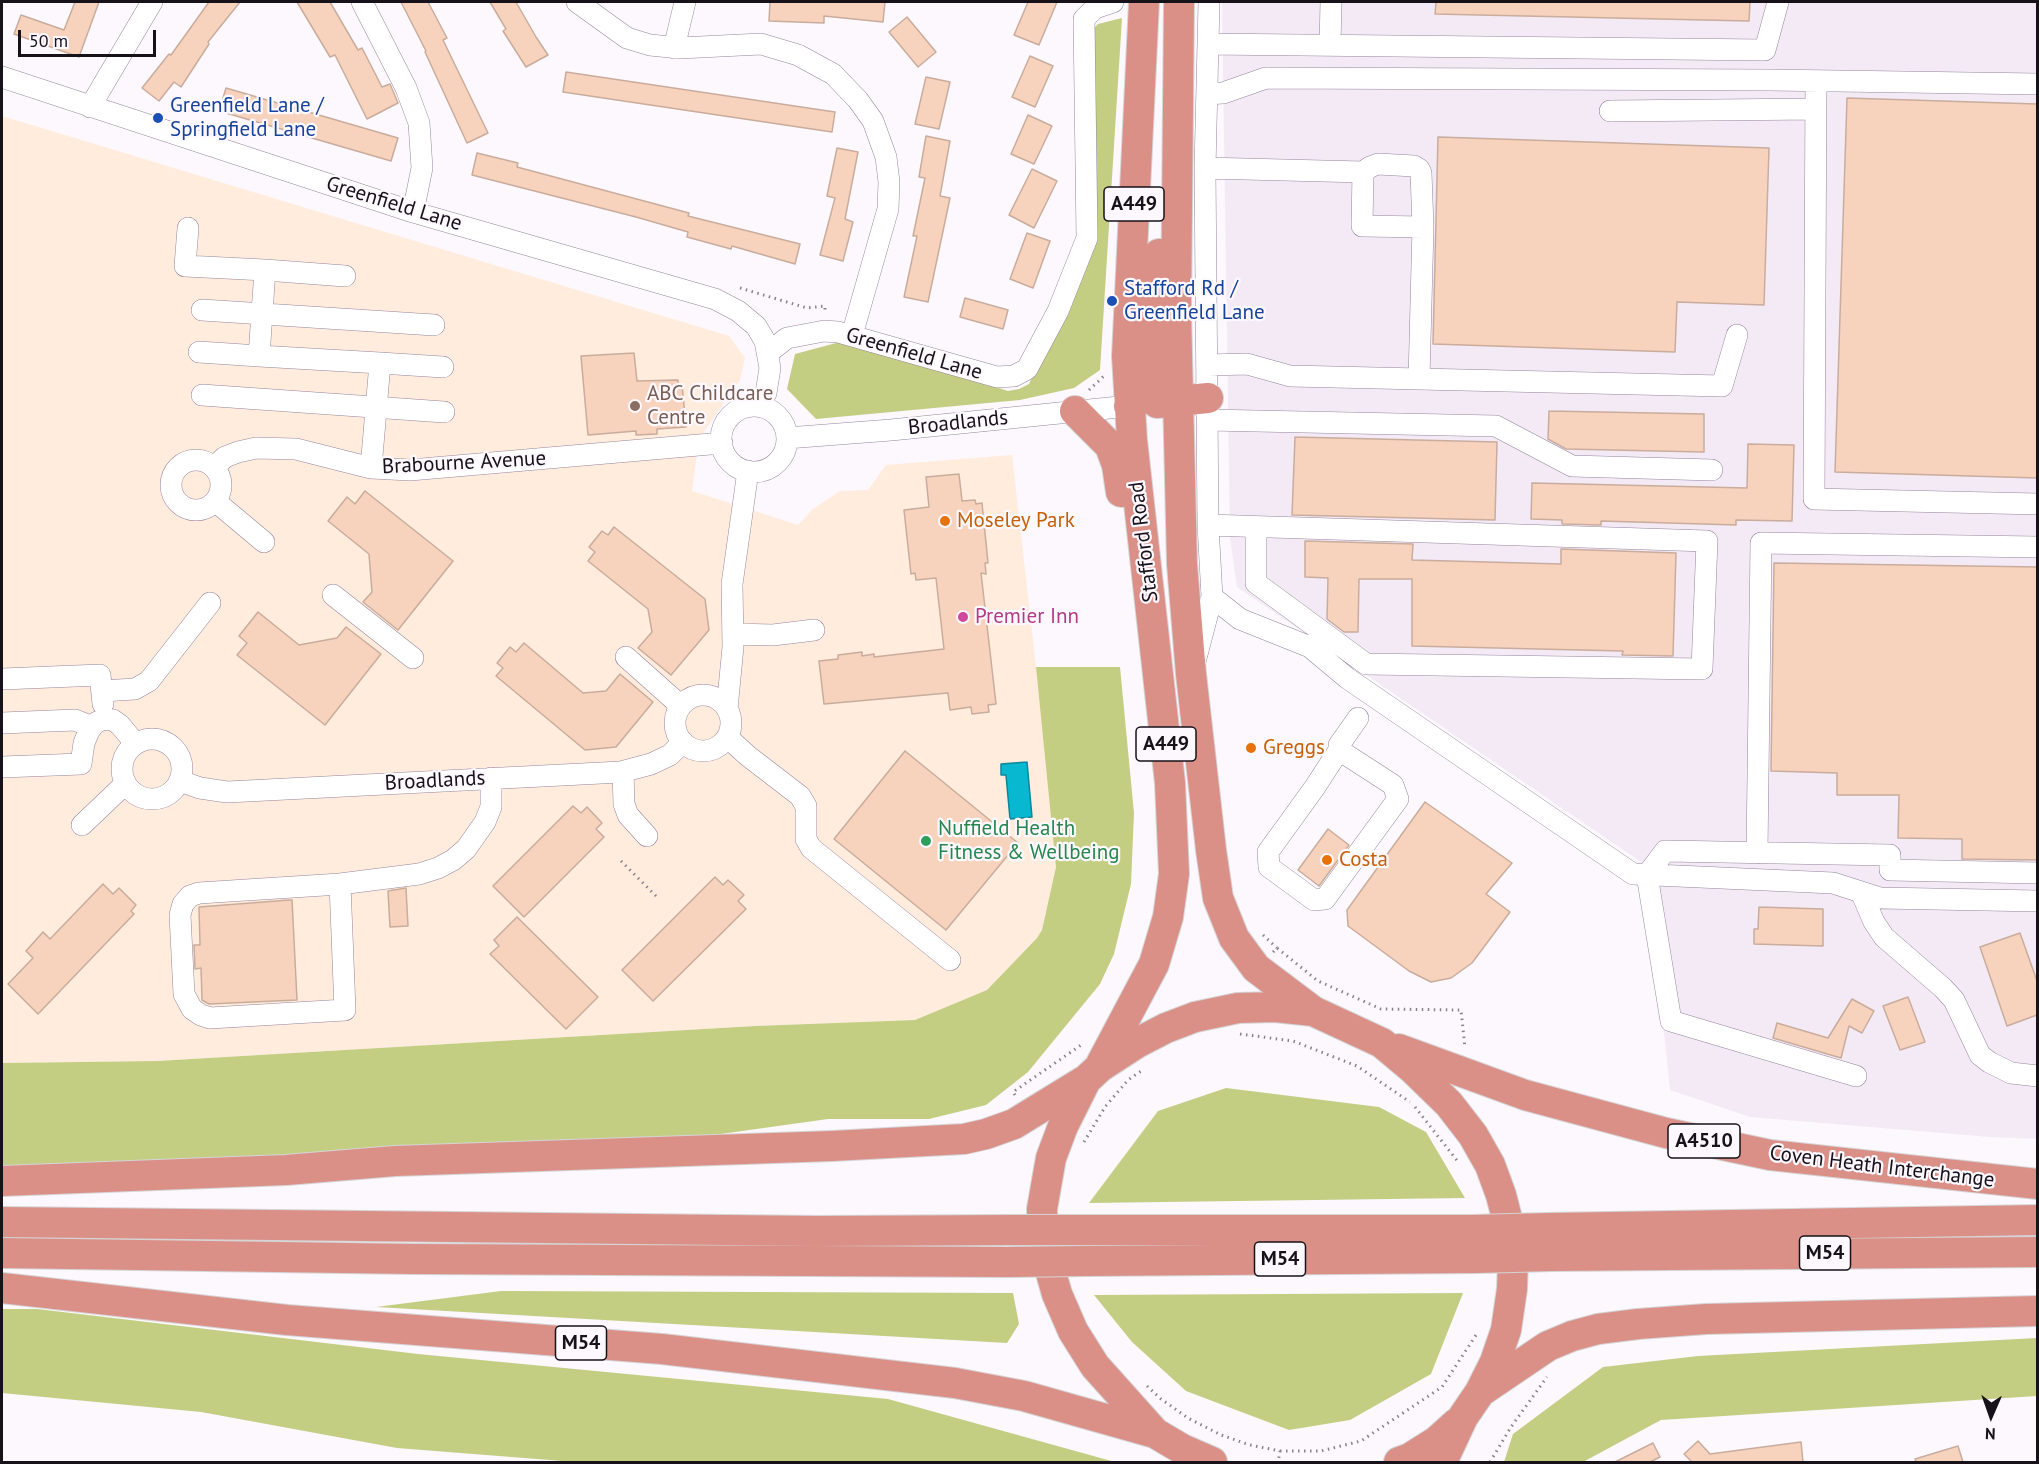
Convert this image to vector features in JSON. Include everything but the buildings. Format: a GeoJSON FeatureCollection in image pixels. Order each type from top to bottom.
{"type":"FeatureCollection","features":[{"type":"Feature","properties":{"kind":"highway","name":"Stafford Road"},"geometry":{"type":"LineString","coordinates":[[1144,2],[1127,356],[1129,406],[1170,783],[1173,873],[1168,917],[1154,964],[1091,1062],[1051,1158],[1042,1209],[1043,1245],[1057,1294],[1073,1331],[1095,1366],[1155,1433]]}},
{"type":"Feature","properties":{"kind":"highway","name":"Stafford Road"},"geometry":{"type":"LineString","coordinates":[[1179,2],[1191,166],[1177,401],[1182,564],[1191,674],[1216,889],[1234,938],[1256,968],[1313,1011]]}},
{"type":"Feature","properties":{"kind":"highway"},"geometry":{"type":"LineString","coordinates":[[1129,406],[1138,401],[1144,393],[1154,369],[1154,317],[1161,231],[1191,166]]}},
{"type":"Feature","properties":{"kind":"highway"},"geometry":{"type":"LineString","coordinates":[[1129,406],[1177,401],[1208,409]]}},
{"type":"Feature","properties":{"kind":"highway"},"geometry":{"type":"LineString","coordinates":[[1154,629],[1161,555],[1162,423],[1167,411],[1177,401]]}},
{"type":"Feature","properties":{"kind":"highway"},"geometry":{"type":"LineString","coordinates":[[1076,411],[1110,446],[1118,465],[1126,526],[1154,629]]}},
{"type":"Feature","properties":{"kind":"highway"},"geometry":{"type":"LineString","coordinates":[[2,1181],[286,1170],[395,1161],[964,1140],[1026,1118],[1091,1062],[1195,1017],[1238,1008],[1275,1007],[1313,1011],[1382,1043],[1449,1104],[1473,1135],[1490,1166],[1501,1195],[1509,1226],[1513,1261],[1512,1289],[1506,1330],[1495,1362],[1480,1392],[1463,1417],[1442,1462]]}},
{"type":"Feature","properties":{"kind":"highway","name":"Coven Heath Interchange"},"geometry":{"type":"LineString","coordinates":[[1382,1043],[1525,1095],[1666,1133],[1770,1155],[2037,1184]]}},
{"type":"Feature","properties":{"kind":"highway","name":"M54"},"geometry":{"type":"LineString","coordinates":[[2,1253],[413,1259],[1085,1261],[2037,1220]]}},
{"type":"Feature","properties":{"kind":"highway","name":"M54"},"geometry":{"type":"LineString","coordinates":[[2,1222],[782,1231],[1086,1230],[1474,1244]]}},
{"type":"Feature","properties":{"kind":"highway","name":"M54"},"geometry":{"type":"LineString","coordinates":[[1550,1242],[2037,1252]]}},
{"type":"Feature","properties":{"kind":"highway","name":"M54"},"geometry":{"type":"LineString","coordinates":[[2,1288],[287,1320],[662,1349],[955,1383],[1024,1396],[1155,1433]]}},
{"type":"Feature","properties":{"kind":"highway"},"geometry":{"type":"LineString","coordinates":[[1480,1392],[1548,1346],[1598,1329],[1706,1319],[2037,1311]]}},
{"type":"Feature","properties":{"kind":"highway"},"geometry":{"type":"LineString","coordinates":[[1399,1462],[1410,1458],[1437,1441],[1463,1417]]}},
{"type":"Feature","properties":{"kind":"highway"},"geometry":{"type":"LineString","coordinates":[[1155,1433],[1208,1462]]}},
{"type":"Feature","properties":{"kind":"street"},"geometry":{"type":"LineString","coordinates":[[90,107],[152,2]]}},
{"type":"Feature","properties":{"kind":"street"},"geometry":{"type":"LineString","coordinates":[[362,2],[406,88],[419,123],[422,168],[414,212]]}},
{"type":"Feature","properties":{"kind":"street"},"geometry":{"type":"LineString","coordinates":[[577,2],[627,38],[650,45],[674,48],[761,44],[798,55],[833,74],[858,99],[873,121],[886,157],[889,182],[888,209],[852,335]]}},
{"type":"Feature","properties":{"kind":"street"},"geometry":{"type":"LineString","coordinates":[[674,48],[685,2]]}},
{"type":"Feature","properties":{"kind":"street","name":"Greenfield Lane"},"geometry":{"type":"LineString","coordinates":[[769,352],[787,338],[824,331],[852,335],[997,377],[1014,376],[1027,369],[1058,311],[1087,238],[1084,19],[1095,8],[1113,2]]}},
{"type":"Feature","properties":{"kind":"street"},"geometry":{"type":"LineString","coordinates":[[1191,674],[1200,648],[1212,597],[1208,525],[1207,365],[1191,166],[1207,94],[1209,2]]}},
{"type":"Feature","properties":{"kind":"street"},"geometry":{"type":"LineString","coordinates":[[1330,45],[1331,2]]}},
{"type":"Feature","properties":{"kind":"street"},"geometry":{"type":"LineString","coordinates":[[1208,44],[1765,51],[1778,2]]}},
{"type":"Feature","properties":{"kind":"street","name":"Greenfield Lane"},"geometry":{"type":"LineString","coordinates":[[2,77],[414,212],[716,299],[738,311],[756,326],[765,341],[769,352],[770,368],[766,393],[758,406]]}},
{"type":"Feature","properties":{"kind":"street"},"geometry":{"type":"LineString","coordinates":[[1207,94],[1223,93],[1266,78],[2037,84]]}},
{"type":"Feature","properties":{"kind":"street"},"geometry":{"type":"LineString","coordinates":[[1816,81],[1814,499],[2037,504]]}},
{"type":"Feature","properties":{"kind":"street"},"geometry":{"type":"LineString","coordinates":[[1610,111],[1816,109]]}},
{"type":"Feature","properties":{"kind":"street"},"geometry":{"type":"LineString","coordinates":[[1191,166],[1363,172],[1378,164],[1414,166],[1419,169],[1423,227],[1419,379]]}},
{"type":"Feature","properties":{"kind":"street"},"geometry":{"type":"LineString","coordinates":[[1363,172],[1362,226],[1423,227]]}},
{"type":"Feature","properties":{"kind":"street"},"geometry":{"type":"LineString","coordinates":[[188,228],[185,266],[345,276]]}},
{"type":"Feature","properties":{"kind":"street"},"geometry":{"type":"LineString","coordinates":[[259,356],[265,270]]}},
{"type":"Feature","properties":{"kind":"street"},"geometry":{"type":"LineString","coordinates":[[202,310],[434,325]]}},
{"type":"Feature","properties":{"kind":"street"},"geometry":{"type":"LineString","coordinates":[[1207,365],[1247,364],[1290,376],[1722,386],[1737,335]]}},
{"type":"Feature","properties":{"kind":"street"},"geometry":{"type":"LineString","coordinates":[[199,352],[443,368]]}},
{"type":"Feature","properties":{"kind":"street"},"geometry":{"type":"LineString","coordinates":[[371,468],[380,363]]}},
{"type":"Feature","properties":{"kind":"street"},"geometry":{"type":"LineString","coordinates":[[202,395],[444,412]]}},
{"type":"Feature","properties":{"kind":"street"},"geometry":{"type":"LineString","coordinates":[[748,406],[758,406],[775,413],[786,428],[787,438],[783,456],[776,464],[758,472],[738,468],[724,453],[722,443],[725,423],[731,416],[748,406]]}},
{"type":"Feature","properties":{"kind":"street","name":"Broadlands"},"geometry":{"type":"LineString","coordinates":[[787,438],[1129,406]]}},
{"type":"Feature","properties":{"kind":"street"},"geometry":{"type":"LineString","coordinates":[[1208,409],[1496,426],[1572,466],[1712,470]]}},
{"type":"Feature","properties":{"kind":"street","name":"Brabourne Avenue"},"geometry":{"type":"LineString","coordinates":[[214,467],[225,457],[256,448],[277,448],[314,453],[371,468],[410,470],[722,443]]}},
{"type":"Feature","properties":{"kind":"street"},"geometry":{"type":"LineString","coordinates":[[192,460],[200,460],[214,467],[220,480],[220,489],[215,501],[204,508],[190,509],[182,506],[170,488],[176,468],[192,460]]}},
{"type":"Feature","properties":{"kind":"street"},"geometry":{"type":"LineString","coordinates":[[730,671],[690,701],[675,719],[677,732],[683,742],[697,750],[716,747],[727,737],[731,728],[727,709],[733,634],[732,584],[748,471]]}},
{"type":"Feature","properties":{"kind":"street"},"geometry":{"type":"LineString","coordinates":[[215,501],[264,542]]}},
{"type":"Feature","properties":{"kind":"street"},"geometry":{"type":"LineString","coordinates":[[1208,525],[1707,541],[1702,669],[1366,664],[1256,583],[1256,527]]}},
{"type":"Feature","properties":{"kind":"street"},"geometry":{"type":"LineString","coordinates":[[1757,853],[1761,543],[2037,547]]}},
{"type":"Feature","properties":{"kind":"street"},"geometry":{"type":"LineString","coordinates":[[333,595],[413,658]]}},
{"type":"Feature","properties":{"kind":"street"},"geometry":{"type":"LineString","coordinates":[[1212,597],[1240,619],[1310,648],[1347,678],[1633,874],[1833,883],[1880,898],[2037,901]]}},
{"type":"Feature","properties":{"kind":"street"},"geometry":{"type":"LineString","coordinates":[[102,691],[135,689],[149,681],[210,603]]}},
{"type":"Feature","properties":{"kind":"street"},"geometry":{"type":"LineString","coordinates":[[733,634],[772,635],[814,630]]}},
{"type":"Feature","properties":{"kind":"street"},"geometry":{"type":"LineString","coordinates":[[626,657],[690,701]]}},
{"type":"Feature","properties":{"kind":"street"},"geometry":{"type":"LineString","coordinates":[[2,679],[100,675],[102,691],[98,723],[84,743],[81,764],[2,767]]}},
{"type":"Feature","properties":{"kind":"street"},"geometry":{"type":"LineString","coordinates":[[690,701],[707,695],[717,698],[727,709]]}},
{"type":"Feature","properties":{"kind":"street"},"geometry":{"type":"LineString","coordinates":[[1339,750],[1393,785],[1398,799],[1325,899],[1314,900],[1269,867],[1268,852],[1315,787],[1339,750],[1339,745],[1358,718]]}},
{"type":"Feature","properties":{"kind":"street"},"geometry":{"type":"LineString","coordinates":[[2,723],[75,720],[98,723],[113,720],[135,743]]}},
{"type":"Feature","properties":{"kind":"street"},"geometry":{"type":"LineString","coordinates":[[727,737],[800,796],[806,806],[806,839],[811,848],[950,960]]}},
{"type":"Feature","properties":{"kind":"street"},"geometry":{"type":"LineString","coordinates":[[153,738],[163,740],[178,753],[182,762],[180,781],[167,795],[148,799],[131,791],[125,784],[121,766],[123,757],[135,743],[153,738]]}},
{"type":"Feature","properties":{"kind":"street","name":"Broadlands"},"geometry":{"type":"LineString","coordinates":[[180,781],[200,788],[227,792],[623,772],[651,764],[670,755],[683,742]]}},
{"type":"Feature","properties":{"kind":"street"},"geometry":{"type":"LineString","coordinates":[[623,772],[624,804],[627,815],[647,836]]}},
{"type":"Feature","properties":{"kind":"street"},"geometry":{"type":"LineString","coordinates":[[340,884],[345,1010],[210,1018],[192,1009],[184,994],[180,915],[183,904],[190,896],[199,893],[340,884],[419,874],[438,868],[453,860],[466,849],[485,822],[490,807],[491,778]]}},
{"type":"Feature","properties":{"kind":"street"},"geometry":{"type":"LineString","coordinates":[[81,825],[125,784]]}},
{"type":"Feature","properties":{"kind":"street"},"geometry":{"type":"LineString","coordinates":[[1856,1076],[1671,1020],[1647,875],[1665,851],[1890,855],[1890,870],[2037,873]]}},
{"type":"Feature","properties":{"kind":"street"},"geometry":{"type":"LineString","coordinates":[[1861,892],[1874,922],[1884,937],[1954,999],[1980,1055],[2011,1073],[2037,1076]]}},
{"type":"Feature","properties":{"kind":"path"},"geometry":{"type":"LineString","coordinates":[[716,299],[720,282],[807,308],[825,306],[824,331]]}},
{"type":"Feature","properties":{"kind":"path"},"geometry":{"type":"LineString","coordinates":[[621,861],[656,896]]}},
{"type":"Feature","properties":{"kind":"path"},"geometry":{"type":"LineString","coordinates":[[1026,1118],[1013,1092],[1091,1062]]}},
{"type":"Feature","properties":{"kind":"path"},"geometry":{"type":"LineString","coordinates":[[1141,1380],[1161,1399],[1188,1418],[1221,1435],[1250,1445],[1280,1451],[1322,1451],[1361,1441],[1442,1387],[1483,1326]]}},
{"type":"Feature","properties":{"kind":"path"},"geometry":{"type":"LineString","coordinates":[[1278,1462],[1280,1451]]}},
{"type":"Feature","properties":{"kind":"shaded area"},"geometry":{"type":"Polygon","coordinates":[[[1222,2],[2037,2],[2037,1139],[1750,1117],[1670,1090],[1647,866],[1237,587],[1230,538],[1222,2]]]}},
{"type":"Feature","properties":{"kind":"shaded area"},"geometry":{"type":"Polygon","coordinates":[[[2,116],[729,336],[745,358],[740,380],[699,439],[692,491],[798,525],[813,509],[840,491],[868,490],[886,465],[1012,455],[1050,791],[1056,867],[1042,930],[1037,938],[987,990],[915,1020],[755,1026],[157,1061],[2,1063],[2,116]]]}},
{"type":"Feature","properties":{"kind":"green space"},"geometry":{"type":"Polygon","coordinates":[[[1122,18],[1100,370],[1074,388],[1020,400],[816,419],[787,389],[795,354],[851,339],[1008,391],[1029,384],[1090,252],[1087,35],[1098,24],[1122,18]]]}},
{"type":"Feature","properties":{"kind":"green space"},"geometry":{"type":"Polygon","coordinates":[[[1036,667],[1120,667],[1134,813],[1131,884],[1114,954],[1100,984],[1028,1072],[986,1105],[929,1119],[828,1119],[678,1140],[2,1166],[2,1063],[157,1061],[755,1026],[915,1020],[987,990],[1042,930],[1056,867],[1036,667]]]}},
{"type":"Feature","properties":{"kind":"green space"},"geometry":{"type":"Polygon","coordinates":[[[1226,1088],[1379,1107],[1426,1132],[1465,1198],[1089,1203],[1158,1111],[1226,1088]]]}},
{"type":"Feature","properties":{"kind":"green space"},"geometry":{"type":"Polygon","coordinates":[[[501,1291],[1013,1293],[1019,1324],[1007,1343],[376,1307],[501,1291]]]}},
{"type":"Feature","properties":{"kind":"green space"},"geometry":{"type":"Polygon","coordinates":[[[1463,1293],[1431,1374],[1350,1420],[1289,1430],[1186,1391],[1132,1342],[1094,1295],[1463,1293]]]}},
{"type":"Feature","properties":{"kind":"green space"},"geometry":{"type":"Polygon","coordinates":[[[2,1309],[37,1309],[418,1354],[888,1399],[1115,1462],[575,1462],[397,1448],[201,1412],[2,1393],[2,1309]]]}},
{"type":"Feature","properties":{"kind":"green space"},"geometry":{"type":"Polygon","coordinates":[[[2037,1338],[2037,1396],[1661,1420],[1583,1462],[1504,1462],[1513,1434],[1603,1367],[1698,1356],[2037,1338]]]}},
{"type":"Feature","properties":{"kind":"water"},"geometry":{"type":"Polygon","coordinates":[[[1027,762],[1032,817],[1010,819],[1006,775],[1001,775],[1001,764],[1027,762]]]}},
{"type":"Feature","properties":{"kind":"place","name":"Greenfield Lane / Springfield Lane"},"geometry":{"type":"Point","coordinates":[158,118]}},
{"type":"Feature","properties":{"kind":"place","name":"Stafford Rd / Greenfield Lane"},"geometry":{"type":"Point","coordinates":[1112,301]}},
{"type":"Feature","properties":{"kind":"place","name":"ABC Childcare Centre"},"geometry":{"type":"Point","coordinates":[635,406]}},
{"type":"Feature","properties":{"kind":"place","name":"Moseley Park"},"geometry":{"type":"Point","coordinates":[945,521]}},
{"type":"Feature","properties":{"kind":"place","name":"Premier Inn"},"geometry":{"type":"Point","coordinates":[963,617]}},
{"type":"Feature","properties":{"kind":"place","name":"Greggs"},"geometry":{"type":"Point","coordinates":[1251,748]}},
{"type":"Feature","properties":{"kind":"place","name":"Nuffield Health Fitness & Wellbeing"},"geometry":{"type":"Point","coordinates":[926,841]}},
{"type":"Feature","properties":{"kind":"place","name":"Costa"},"geometry":{"type":"Point","coordinates":[1327,860]}}]}
